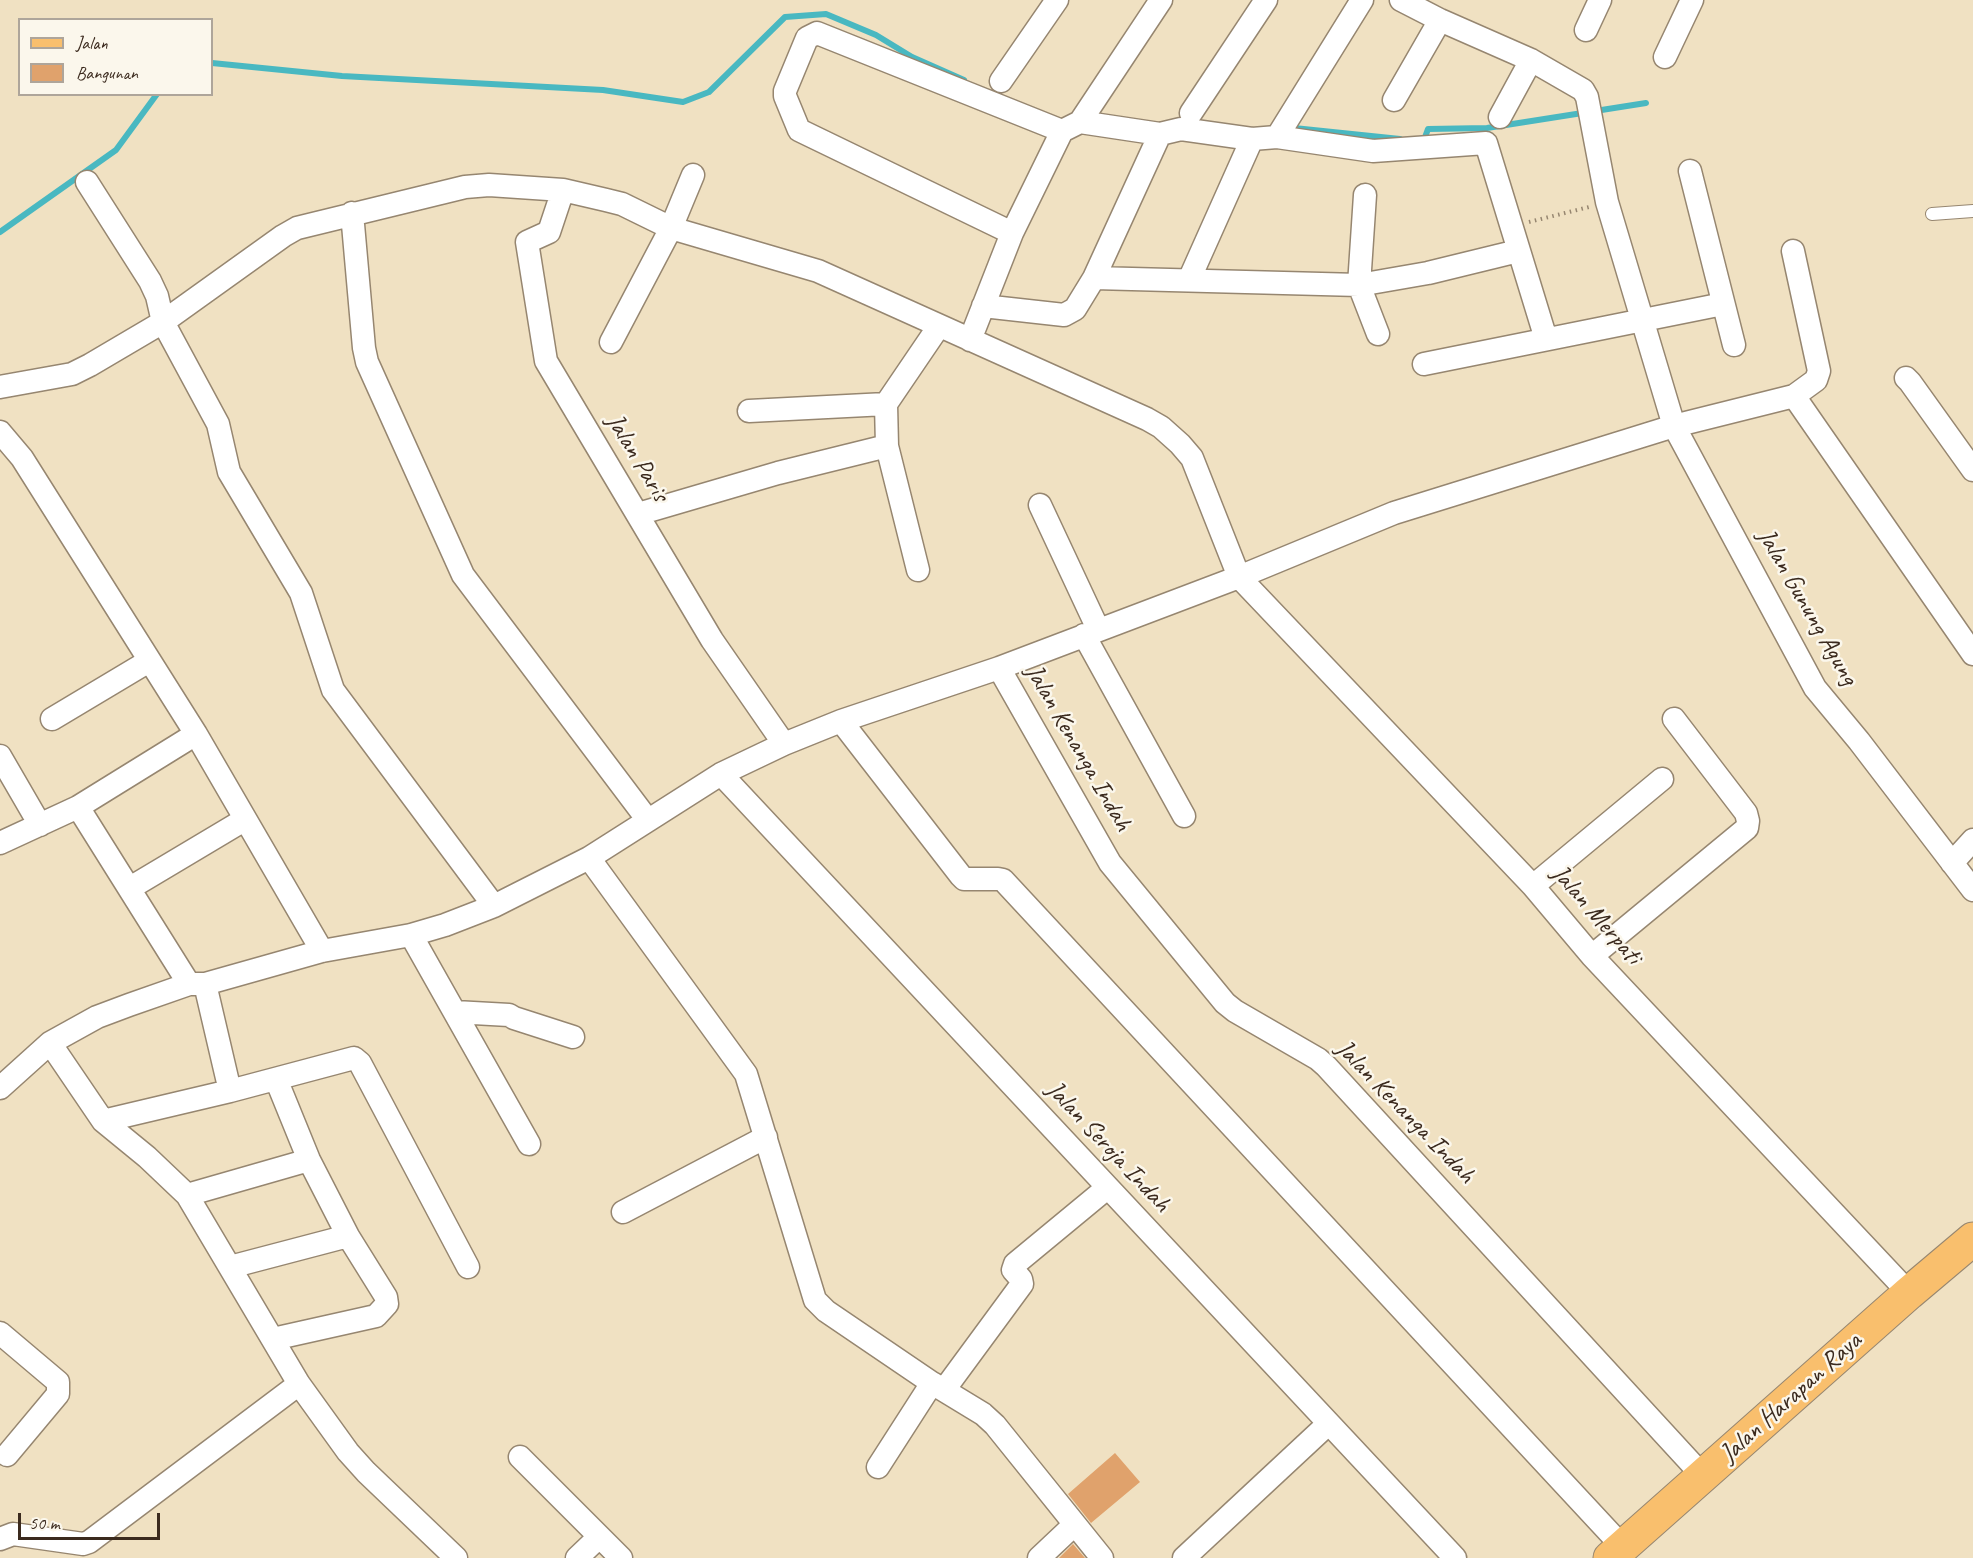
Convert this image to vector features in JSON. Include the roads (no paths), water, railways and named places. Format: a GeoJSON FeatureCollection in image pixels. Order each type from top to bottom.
{"type":"FeatureCollection","features":[{"type":"Feature","properties":{"kind":"main road","name":"Jalan Harapan Raya"},"geometry":{"type":"LineString","coordinates":[[1616,1552],[1973,1239]]}},
{"type":"Feature","properties":{"kind":"street"},"geometry":{"type":"LineString","coordinates":[[1001,81],[1057,0]]}},
{"type":"Feature","properties":{"kind":"street"},"geometry":{"type":"LineString","coordinates":[[970,340],[1012,233],[1071,126],[1161,0]]}},
{"type":"Feature","properties":{"kind":"street"},"geometry":{"type":"LineString","coordinates":[[1191,113],[1266,0]]}},
{"type":"Feature","properties":{"kind":"street"},"geometry":{"type":"LineString","coordinates":[[1277,137],[1362,0]]}},
{"type":"Feature","properties":{"kind":"street","name":"Jalan Gunung Agung"},"geometry":{"type":"LineString","coordinates":[[1401,0],[1440,20],[1531,60],[1583,90],[1587,97],[1607,202],[1674,426],[1815,688],[1859,741],[1973,890]]}},
{"type":"Feature","properties":{"kind":"street"},"geometry":{"type":"LineString","coordinates":[[1586,30],[1600,0]]}},
{"type":"Feature","properties":{"kind":"street"},"geometry":{"type":"LineString","coordinates":[[1665,57],[1692,0]]}},
{"type":"Feature","properties":{"kind":"street"},"geometry":{"type":"LineString","coordinates":[[1394,100],[1440,20]]}},
{"type":"Feature","properties":{"kind":"street"},"geometry":{"type":"LineString","coordinates":[[1012,233],[799,130],[785,91],[807,38],[817,33],[1071,126],[1161,134],[1181,129],[1252,139],[1277,137],[1373,151],[1486,143],[1546,339]]}},
{"type":"Feature","properties":{"kind":"street"},"geometry":{"type":"LineString","coordinates":[[1500,117],[1531,60]]}},
{"type":"Feature","properties":{"kind":"street"},"geometry":{"type":"LineString","coordinates":[[983,306],[1064,315],[1075,309],[1094,278],[1161,134]]}},
{"type":"Feature","properties":{"kind":"street"},"geometry":{"type":"LineString","coordinates":[[1189,280],[1252,139]]}},
{"type":"Feature","properties":{"kind":"street"},"geometry":{"type":"LineString","coordinates":[[1690,171],[1734,345]]}},
{"type":"Feature","properties":{"kind":"street"},"geometry":{"type":"LineString","coordinates":[[611,342],[671,228],[693,176]]}},
{"type":"Feature","properties":{"kind":"street"},"geometry":{"type":"LineString","coordinates":[[87,182],[150,281],[164,322],[218,424],[229,472],[301,592],[331,686],[494,906]]}},
{"type":"Feature","properties":{"kind":"street"},"geometry":{"type":"LineString","coordinates":[[0,387],[72,374],[164,322],[290,231],[352,213],[465,187],[489,185],[562,190],[622,204],[671,228],[818,271],[1147,419],[1180,444],[1192,458],[1239,577]]}},
{"type":"Feature","properties":{"kind":"street","name":"Jalan Paris"},"geometry":{"type":"LineString","coordinates":[[562,190],[549,232],[527,242],[546,361],[712,640],[783,744]]}},
{"type":"Feature","properties":{"kind":"street"},"geometry":{"type":"LineString","coordinates":[[1365,195],[1359,285],[1378,334]]}},
{"type":"Feature","properties":{"kind":"street"},"geometry":{"type":"LineString","coordinates":[[352,213],[367,362],[463,575],[647,819]]}},
{"type":"Feature","properties":{"kind":"street"},"geometry":{"type":"LineString","coordinates":[[1094,278],[1359,285],[1428,273],[1518,251]]}},
{"type":"Feature","properties":{"kind":"street"},"geometry":{"type":"LineString","coordinates":[[0,1088],[50,1043],[97,1017],[197,984],[322,951],[411,935],[494,906],[588,858],[721,774],[783,744],[841,721],[999,668],[1239,577],[1394,513],[1674,426],[1794,396],[1816,380],[1819,371],[1793,251]]}},
{"type":"Feature","properties":{"kind":"street"},"geometry":{"type":"LineString","coordinates":[[1424,363],[1724,304]]}},
{"type":"Feature","properties":{"kind":"street"},"geometry":{"type":"LineString","coordinates":[[918,570],[887,446],[886,404],[939,326]]}},
{"type":"Feature","properties":{"kind":"street"},"geometry":{"type":"LineString","coordinates":[[1906,378],[1973,470]]}},
{"type":"Feature","properties":{"kind":"street"},"geometry":{"type":"LineString","coordinates":[[1794,396],[1973,654]]}},
{"type":"Feature","properties":{"kind":"street"},"geometry":{"type":"LineString","coordinates":[[750,411],[886,404]]}},
{"type":"Feature","properties":{"kind":"street"},"geometry":{"type":"LineString","coordinates":[[0,432],[22,458],[196,734],[322,951]]}},
{"type":"Feature","properties":{"kind":"street"},"geometry":{"type":"LineString","coordinates":[[638,514],[778,473],[887,446]]}},
{"type":"Feature","properties":{"kind":"street"},"geometry":{"type":"LineString","coordinates":[[1040,505],[1091,632],[1184,816]]}},
{"type":"Feature","properties":{"kind":"street","name":"Jalan Merpati"},"geometry":{"type":"LineString","coordinates":[[1239,577],[1533,886],[1592,956],[1909,1293]]}},
{"type":"Feature","properties":{"kind":"street"},"geometry":{"type":"LineString","coordinates":[[52,719],[149,660]]}},
{"type":"Feature","properties":{"kind":"street","name":"Jalan Kenanga Indah"},"geometry":{"type":"LineString","coordinates":[[999,668],[1110,863],[1225,1003],[1326,1065],[1703,1476]]}},
{"type":"Feature","properties":{"kind":"street"},"geometry":{"type":"LineString","coordinates":[[1592,956],[1746,828],[1748,821],[1746,813],[1674,719]]}},
{"type":"Feature","properties":{"kind":"street"},"geometry":{"type":"LineString","coordinates":[[841,721],[961,876],[964,879],[1003,880],[1616,1552]]}},
{"type":"Feature","properties":{"kind":"street"},"geometry":{"type":"LineString","coordinates":[[0,843],[78,807],[196,734]]}},
{"type":"Feature","properties":{"kind":"street"},"geometry":{"type":"LineString","coordinates":[[0,756],[40,825]]}},
{"type":"Feature","properties":{"kind":"street","name":"Jalan Seroja Indah"},"geometry":{"type":"LineString","coordinates":[[721,774],[1455,1558]]}},
{"type":"Feature","properties":{"kind":"street"},"geometry":{"type":"LineString","coordinates":[[1533,886],[1662,779]]}},
{"type":"Feature","properties":{"kind":"street"},"geometry":{"type":"LineString","coordinates":[[78,807],[130,888],[197,984],[230,1091]]}},
{"type":"Feature","properties":{"kind":"street"},"geometry":{"type":"LineString","coordinates":[[130,888],[244,820]]}},
{"type":"Feature","properties":{"kind":"street"},"geometry":{"type":"LineString","coordinates":[[1952,863],[1973,840]]}},
{"type":"Feature","properties":{"kind":"street"},"geometry":{"type":"LineString","coordinates":[[588,858],[742,1067],[766,1137],[815,1300],[826,1311],[983,1414],[995,1425],[1102,1558]]}},
{"type":"Feature","properties":{"kind":"street"},"geometry":{"type":"LineString","coordinates":[[411,935],[529,1144]]}},
{"type":"Feature","properties":{"kind":"street"},"geometry":{"type":"LineString","coordinates":[[455,1012],[509,1015],[573,1037]]}},
{"type":"Feature","properties":{"kind":"street"},"geometry":{"type":"LineString","coordinates":[[50,1043],[103,1121],[187,1195],[299,1384],[348,1452],[456,1558]]}},
{"type":"Feature","properties":{"kind":"street"},"geometry":{"type":"LineString","coordinates":[[103,1121],[230,1091],[350,1058],[357,1059],[468,1267]]}},
{"type":"Feature","properties":{"kind":"street"},"geometry":{"type":"LineString","coordinates":[[273,1339],[376,1316],[387,1304],[387,1297],[348,1236],[309,1160],[276,1079]]}},
{"type":"Feature","properties":{"kind":"street"},"geometry":{"type":"LineString","coordinates":[[623,1212],[766,1137]]}},
{"type":"Feature","properties":{"kind":"street"},"geometry":{"type":"LineString","coordinates":[[187,1195],[309,1160]]}},
{"type":"Feature","properties":{"kind":"street"},"geometry":{"type":"LineString","coordinates":[[878,1467],[938,1386],[1022,1284],[1022,1279],[1013,1270],[1015,1264],[1107,1188]]}},
{"type":"Feature","properties":{"kind":"street"},"geometry":{"type":"LineString","coordinates":[[230,1267],[348,1236]]}},
{"type":"Feature","properties":{"kind":"street"},"geometry":{"type":"LineString","coordinates":[[0,1333],[58,1382],[58,1394],[7,1455]]}},
{"type":"Feature","properties":{"kind":"street"},"geometry":{"type":"LineString","coordinates":[[0,1539],[13,1534],[83,1544],[89,1542],[299,1384]]}},
{"type":"Feature","properties":{"kind":"street"},"geometry":{"type":"LineString","coordinates":[[1184,1558],[1328,1424]]}},
{"type":"Feature","properties":{"kind":"street"},"geometry":{"type":"LineString","coordinates":[[520,1457],[621,1558]]}},
{"type":"Feature","properties":{"kind":"street"},"geometry":{"type":"LineString","coordinates":[[1039,1558],[1074,1525]]}},
{"type":"Feature","properties":{"kind":"street"},"geometry":{"type":"LineString","coordinates":[[577,1558],[599,1537]]}},
{"type":"Feature","properties":{"kind":"lane"},"geometry":{"type":"LineString","coordinates":[[1932,214],[1973,211]]}},
{"type":"Feature","properties":{"kind":"waterway"},"geometry":{"type":"LineString","coordinates":[[213,63],[342,76],[603,90],[683,102],[709,92],[785,17],[826,14],[876,35],[912,57],[964,80]]}},
{"type":"Feature","properties":{"kind":"waterway"},"geometry":{"type":"LineString","coordinates":[[0,232],[116,150],[156,96]]}},
{"type":"Feature","properties":{"kind":"waterway"},"geometry":{"type":"LineString","coordinates":[[1422,140],[1428,129],[1487,128],[1646,103]]}},
{"type":"Feature","properties":{"kind":"waterway"},"geometry":{"type":"LineString","coordinates":[[1294,128],[1400,139]]}}]}
